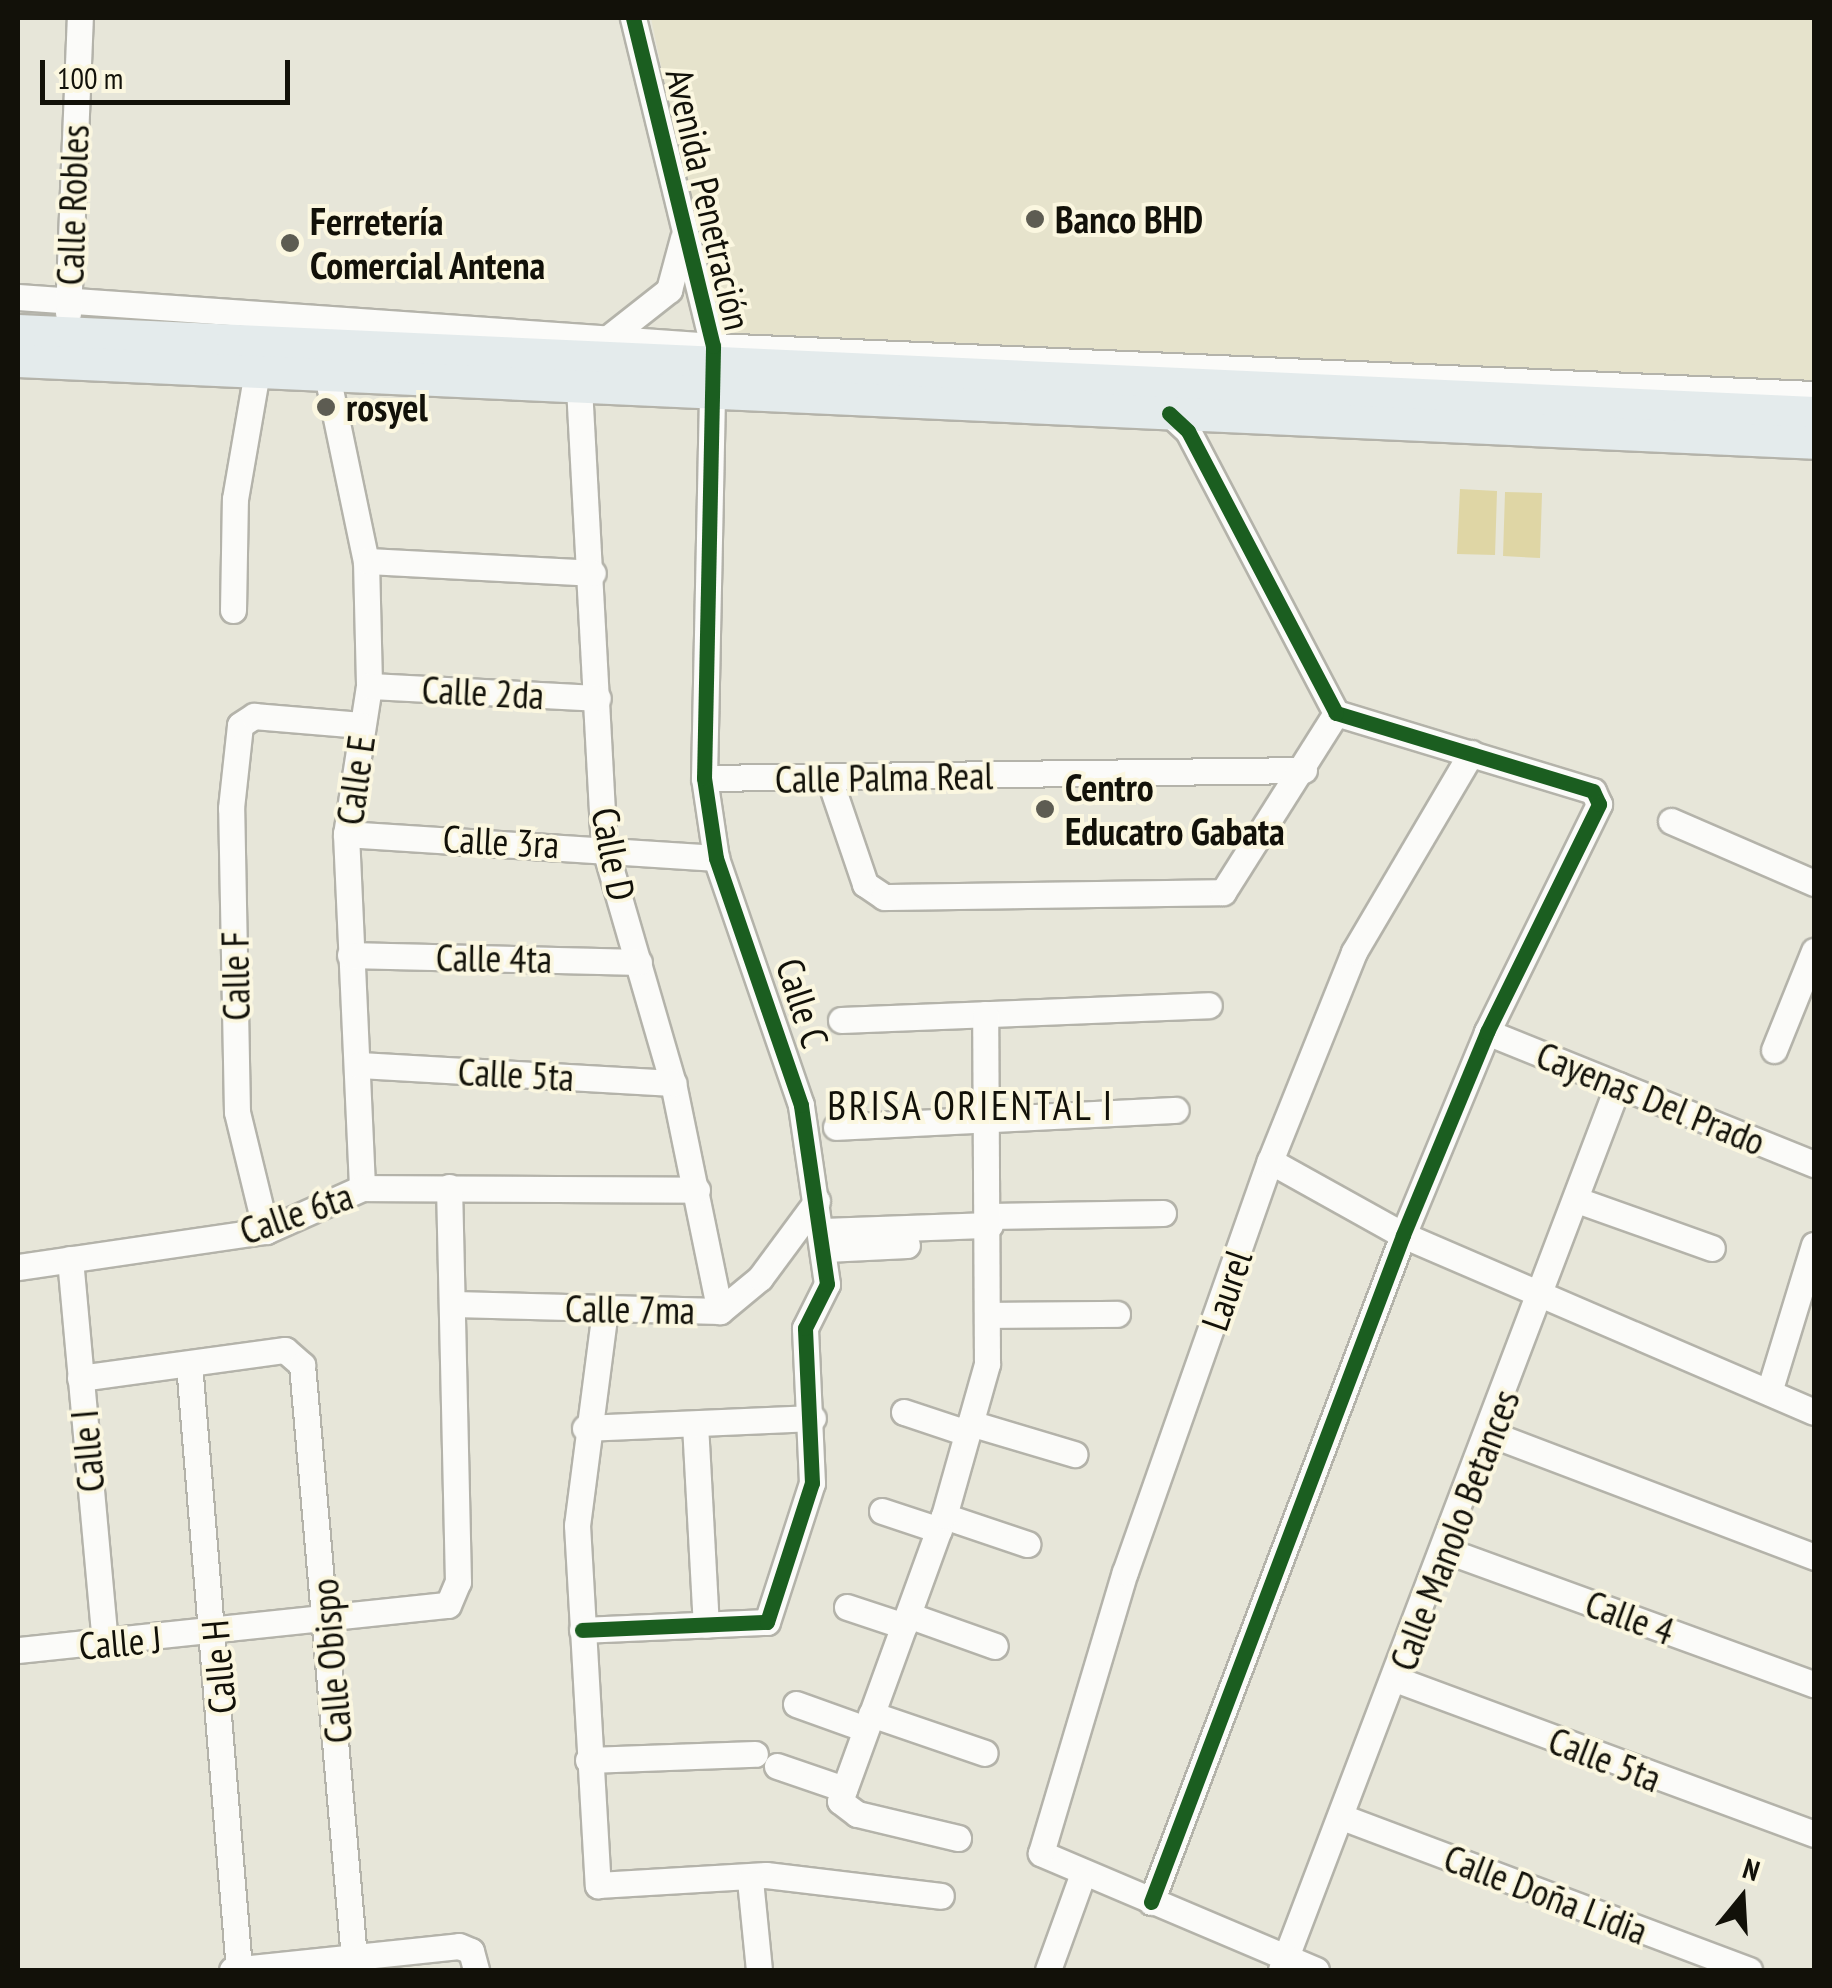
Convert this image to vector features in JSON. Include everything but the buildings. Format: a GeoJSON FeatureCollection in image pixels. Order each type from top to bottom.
{"type":"FeatureCollection","features":[{"type":"Feature","properties":{"kind":"main road"},"geometry":{"type":"LineString","coordinates":[[18,331],[710,369],[1814,412]]}},
{"type":"Feature","properties":{"kind":"main road"},"geometry":{"type":"LineString","coordinates":[[18,362],[579,386],[710,369],[1169,413],[1814,443]]}},
{"type":"Feature","properties":{"kind":"street","name":"Calle Robles"},"geometry":{"type":"LineString","coordinates":[[68,333],[80,18]]}},
{"type":"Feature","properties":{"kind":"street","name":"Avenida Penetración"},"geometry":{"type":"LineString","coordinates":[[634,18],[685,228],[710,369]]}},
{"type":"Feature","properties":{"kind":"street"},"geometry":{"type":"LineString","coordinates":[[608,338],[669,290],[685,228]]}},
{"type":"Feature","properties":{"kind":"street"},"geometry":{"type":"LineString","coordinates":[[18,297],[608,338],[710,369],[1814,394]]}},
{"type":"Feature","properties":{"kind":"street","name":"Calle C"},"geometry":{"type":"LineString","coordinates":[[706,1625],[767,1622],[812,1483],[813,1418],[805,1328],[827,1284],[817,1201],[772,1000],[716,858],[704,778],[714,617],[710,369]]}},
{"type":"Feature","properties":{"kind":"street"},"geometry":{"type":"LineString","coordinates":[[234,610],[235,499],[257,372]]}},
{"type":"Feature","properties":{"kind":"street","name":"Calle E"},"geometry":{"type":"LineString","coordinates":[[327,375],[366,561],[369,686],[346,834],[362,1188]]}},
{"type":"Feature","properties":{"kind":"street","name":"Calle D"},"geometry":{"type":"LineString","coordinates":[[579,386],[593,572],[604,846],[673,1083],[720,1311]]}},
{"type":"Feature","properties":{"kind":"street"},"geometry":{"type":"LineString","coordinates":[[1151,1902],[1403,1236],[1487,1032],[1599,804],[1594,791],[1336,712],[1188,431],[1169,413]]}},
{"type":"Feature","properties":{"kind":"street"},"geometry":{"type":"LineString","coordinates":[[366,561],[593,572]]}},
{"type":"Feature","properties":{"kind":"street","name":"Calle 2da"},"geometry":{"type":"LineString","coordinates":[[369,686],[598,698]]}},
{"type":"Feature","properties":{"kind":"street"},"geometry":{"type":"LineString","coordinates":[[829,778],[864,884],[884,897],[1232,888],[1336,712]]}},
{"type":"Feature","properties":{"kind":"street","name":"Calle F"},"geometry":{"type":"LineString","coordinates":[[266,1231],[237,1112],[232,808],[244,719],[362,725]]}},
{"type":"Feature","properties":{"kind":"street","name":"Laurel"},"geometry":{"type":"LineString","coordinates":[[1082,1876],[1042,1853],[1125,1572],[1270,1162],[1354,952],[1471,753]]}},
{"type":"Feature","properties":{"kind":"street","name":"Calle Palma Real"},"geometry":{"type":"LineString","coordinates":[[704,778],[1304,770]]}},
{"type":"Feature","properties":{"kind":"street"},"geometry":{"type":"LineString","coordinates":[[1671,821],[1814,883]]}},
{"type":"Feature","properties":{"kind":"street","name":"Calle 3ra"},"geometry":{"type":"LineString","coordinates":[[346,834],[604,846],[716,858]]}},
{"type":"Feature","properties":{"kind":"street"},"geometry":{"type":"LineString","coordinates":[[1774,1050],[1814,950]]}},
{"type":"Feature","properties":{"kind":"street","name":"Calle 4ta"},"geometry":{"type":"LineString","coordinates":[[350,955],[639,962]]}},
{"type":"Feature","properties":{"kind":"street"},"geometry":{"type":"LineString","coordinates":[[841,1020],[1209,1005]]}},
{"type":"Feature","properties":{"kind":"street"},"geometry":{"type":"LineString","coordinates":[[958,1838],[856,1814],[840,1801],[942,1523],[969,1428],[993,1316],[984,1014]]}},
{"type":"Feature","properties":{"kind":"street","name":"Cayenas Del Prado"},"geometry":{"type":"LineString","coordinates":[[1487,1032],[1814,1164]]}},
{"type":"Feature","properties":{"kind":"street","name":"Calle 5ta"},"geometry":{"type":"LineString","coordinates":[[359,1065],[673,1083]]}},
{"type":"Feature","properties":{"kind":"street","name":"Calle Manolo Betances"},"geometry":{"type":"LineString","coordinates":[[1283,1964],[1398,1680],[1618,1085]]}},
{"type":"Feature","properties":{"kind":"street"},"geometry":{"type":"LineString","coordinates":[[836,1127],[1176,1110]]}},
{"type":"Feature","properties":{"kind":"street"},"geometry":{"type":"LineString","coordinates":[[1270,1162],[1403,1236],[1814,1412]]}},
{"type":"Feature","properties":{"kind":"street"},"geometry":{"type":"LineString","coordinates":[[450,1187],[454,1304]]}},
{"type":"Feature","properties":{"kind":"street","name":"Calle 6ta"},"geometry":{"type":"LineString","coordinates":[[18,1266],[266,1231],[362,1188],[696,1190]]}},
{"type":"Feature","properties":{"kind":"street"},"geometry":{"type":"LineString","coordinates":[[1577,1200],[1712,1248]]}},
{"type":"Feature","properties":{"kind":"street","name":"Calle 7ma"},"geometry":{"type":"LineString","coordinates":[[454,1304],[720,1311],[760,1278],[817,1201]]}},
{"type":"Feature","properties":{"kind":"street"},"geometry":{"type":"LineString","coordinates":[[824,1240],[1163,1212]]}},
{"type":"Feature","properties":{"kind":"street"},"geometry":{"type":"LineString","coordinates":[[1769,1392],[1814,1245]]}},
{"type":"Feature","properties":{"kind":"street","name":"Calle I"},"geometry":{"type":"LineString","coordinates":[[70,1259],[105,1643]]}},
{"type":"Feature","properties":{"kind":"street","name":"Calle J"},"geometry":{"type":"LineString","coordinates":[[18,1650],[216,1634],[448,1605],[456,1595],[454,1304]]}},
{"type":"Feature","properties":{"kind":"street"},"geometry":{"type":"LineString","coordinates":[[605,1310],[585,1428],[582,1630],[598,1885],[750,1880],[941,1896]]}},
{"type":"Feature","properties":{"kind":"street"},"geometry":{"type":"LineString","coordinates":[[993,1316],[1117,1314]]}},
{"type":"Feature","properties":{"kind":"street","name":"Calle Obispo"},"geometry":{"type":"LineString","coordinates":[[189,1364],[296,1354],[329,1621],[355,1965]]}},
{"type":"Feature","properties":{"kind":"street"},"geometry":{"type":"LineString","coordinates":[[80,1378],[189,1364]]}},
{"type":"Feature","properties":{"kind":"street","name":"Calle H"},"geometry":{"type":"LineString","coordinates":[[189,1364],[216,1634],[236,1970]]}},
{"type":"Feature","properties":{"kind":"street"},"geometry":{"type":"LineString","coordinates":[[904,1412],[1074,1454]]}},
{"type":"Feature","properties":{"kind":"street"},"geometry":{"type":"LineString","coordinates":[[585,1428],[813,1418]]}},
{"type":"Feature","properties":{"kind":"street"},"geometry":{"type":"LineString","coordinates":[[582,1630],[706,1625],[696,1424]]}},
{"type":"Feature","properties":{"kind":"street"},"geometry":{"type":"LineString","coordinates":[[1491,1434],[1814,1557]]}},
{"type":"Feature","properties":{"kind":"street"},"geometry":{"type":"LineString","coordinates":[[882,1512],[1027,1544]]}},
{"type":"Feature","properties":{"kind":"street","name":"Calle 4"},"geometry":{"type":"LineString","coordinates":[[1445,1550],[1814,1684]]}},
{"type":"Feature","properties":{"kind":"street"},"geometry":{"type":"LineString","coordinates":[[847,1606],[995,1646]]}},
{"type":"Feature","properties":{"kind":"street","name":"Calle 5ta"},"geometry":{"type":"LineString","coordinates":[[1398,1680],[1814,1834]]}},
{"type":"Feature","properties":{"kind":"street"},"geometry":{"type":"LineString","coordinates":[[796,1704],[986,1754]]}},
{"type":"Feature","properties":{"kind":"street"},"geometry":{"type":"LineString","coordinates":[[588,1760],[766,1760],[844,1789]]}},
{"type":"Feature","properties":{"kind":"street","name":"Calle Doña Lidia"},"geometry":{"type":"LineString","coordinates":[[1342,1817],[1749,1970]]}},
{"type":"Feature","properties":{"kind":"street"},"geometry":{"type":"LineString","coordinates":[[1048,1970],[1082,1876],[1151,1902],[1283,1964],[1316,1970]]}},
{"type":"Feature","properties":{"kind":"street"},"geometry":{"type":"LineString","coordinates":[[750,1880],[759,1970]]}},
{"type":"Feature","properties":{"kind":"street"},"geometry":{"type":"LineString","coordinates":[[236,1970],[474,1961]]}},
{"type":"Feature","properties":{"kind":"shaded area"},"geometry":{"type":"Polygon","coordinates":[[[651,18],[1814,18],[1814,408],[723,359],[651,18]]]}},
{"type":"Feature","properties":{"kind":"shaded area"},"geometry":{"type":"Polygon","coordinates":[[[1460,489],[1497,491],[1495,555],[1457,554],[1460,489]]]}},
{"type":"Feature","properties":{"kind":"shaded area"},"geometry":{"type":"Polygon","coordinates":[[[1505,492],[1542,493],[1540,558],[1503,556],[1505,492]]]}},
{"type":"Feature","properties":{"kind":"cycle path"},"geometry":{"type":"LineString","coordinates":[[582,1630],[767,1622],[812,1483],[805,1328],[827,1284],[801,1105],[716,858],[704,778],[713,346],[633,18]]}},
{"type":"Feature","properties":{"kind":"cycle path"},"geometry":{"type":"LineString","coordinates":[[1151,1902],[1403,1235],[1487,1032],[1599,804],[1593,791],[1336,713],[1188,431],[1169,413]]}},
{"type":"Feature","properties":{"kind":"place","name":"Banco BHD"},"geometry":{"type":"Point","coordinates":[1035,219]}},
{"type":"Feature","properties":{"kind":"place","name":"Ferretería Comercial Antena"},"geometry":{"type":"Point","coordinates":[290,243]}},
{"type":"Feature","properties":{"kind":"place","name":"rosyel"},"geometry":{"type":"Point","coordinates":[326,407]}},
{"type":"Feature","properties":{"kind":"place","name":"Centro Educatro Gabata"},"geometry":{"type":"Point","coordinates":[1045,809]}},
{"type":"Feature","properties":{"kind":"district","name":"BRISA ORIENTAL I"},"geometry":{"type":"Point","coordinates":[971,1105]}}]}
